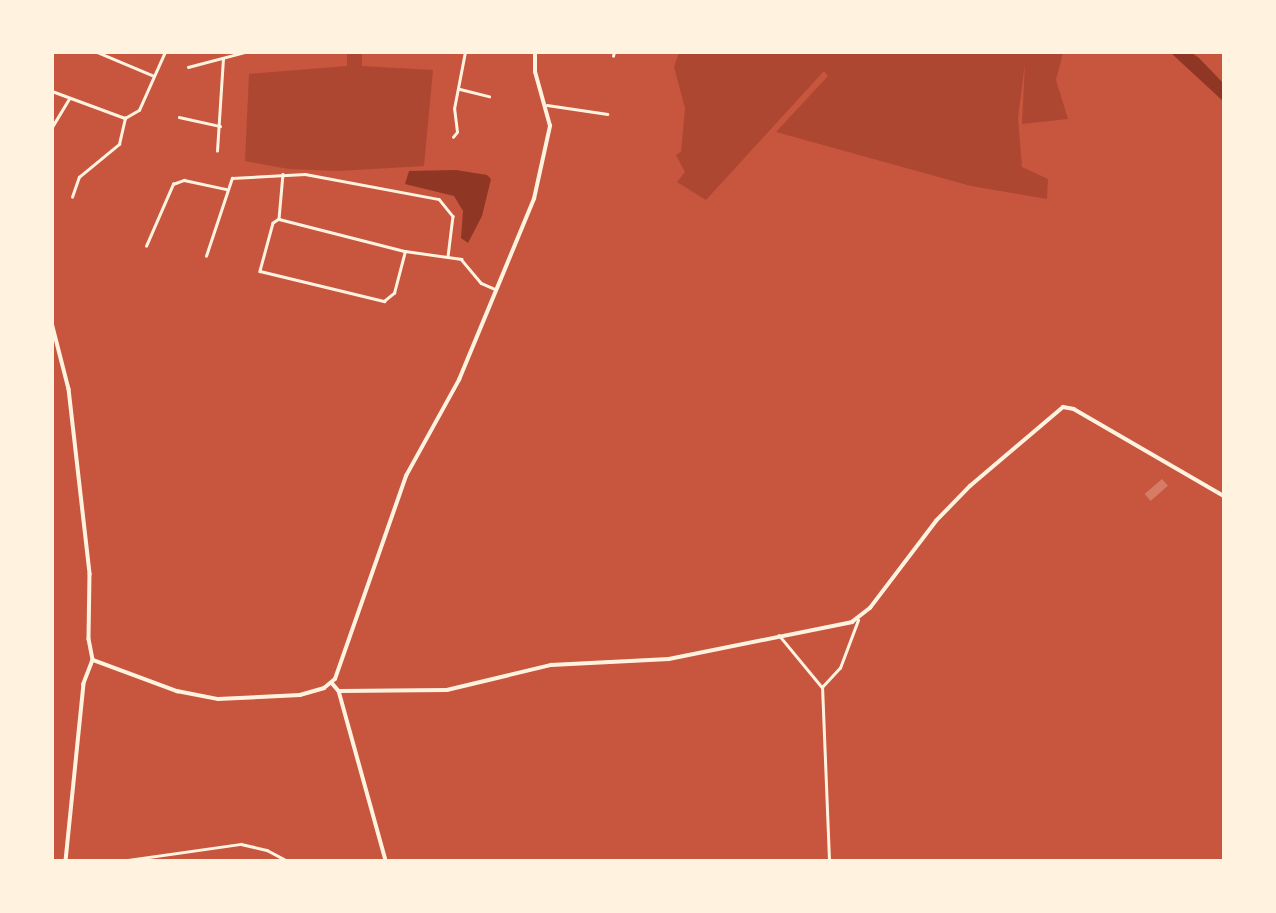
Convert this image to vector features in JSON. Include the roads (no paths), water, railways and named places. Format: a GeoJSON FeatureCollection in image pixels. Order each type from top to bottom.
{"type":"FeatureCollection","features":[{"type":"Feature","properties":{"kind":"street"},"geometry":{"type":"LineString","coordinates":[[97,52],[152,75]]}},
{"type":"Feature","properties":{"kind":"street"},"geometry":{"type":"LineString","coordinates":[[72,197],[79,177],[119,144],[125,118],[139,110],[164,52]]}},
{"type":"Feature","properties":{"kind":"street"},"geometry":{"type":"LineString","coordinates":[[188,67],[223,60],[245,52]]}},
{"type":"Feature","properties":{"kind":"street"},"geometry":{"type":"LineString","coordinates":[[453,137],[457,132],[454,109],[460,89],[465,52]]}},
{"type":"Feature","properties":{"kind":"street"},"geometry":{"type":"LineString","coordinates":[[93,660],[205,698],[300,695],[332,682],[340,669],[406,476],[459,380],[534,199],[549,136],[547,105],[535,72],[535,52]]}},
{"type":"Feature","properties":{"kind":"street"},"geometry":{"type":"LineString","coordinates":[[217,151],[223,60]]}},
{"type":"Feature","properties":{"kind":"street"},"geometry":{"type":"LineString","coordinates":[[460,89],[489,96]]}},
{"type":"Feature","properties":{"kind":"street"},"geometry":{"type":"LineString","coordinates":[[52,91],[125,118]]}},
{"type":"Feature","properties":{"kind":"street"},"geometry":{"type":"LineString","coordinates":[[52,127],[69,99]]}},
{"type":"Feature","properties":{"kind":"street"},"geometry":{"type":"LineString","coordinates":[[547,105],[607,114]]}},
{"type":"Feature","properties":{"kind":"street"},"geometry":{"type":"LineString","coordinates":[[179,117],[220,126]]}},
{"type":"Feature","properties":{"kind":"street"},"geometry":{"type":"LineString","coordinates":[[206,256],[226,189],[239,175],[283,174],[439,199],[453,216],[448,257]]}},
{"type":"Feature","properties":{"kind":"street"},"geometry":{"type":"LineString","coordinates":[[279,219],[283,174]]}},
{"type":"Feature","properties":{"kind":"street"},"geometry":{"type":"LineString","coordinates":[[146,246],[173,184],[184,180],[226,189]]}},
{"type":"Feature","properties":{"kind":"street"},"geometry":{"type":"LineString","coordinates":[[405,251],[394,293],[384,301],[260,271],[273,223],[279,219],[405,251],[468,262],[481,283],[495,289]]}},
{"type":"Feature","properties":{"kind":"street"},"geometry":{"type":"LineString","coordinates":[[52,323],[69,389],[90,574],[89,639],[93,660],[83,691],[66,860]]}},
{"type":"Feature","properties":{"kind":"street"},"geometry":{"type":"LineString","coordinates":[[822,687],[840,668],[858,620],[936,521],[1018,440],[1059,409],[1074,409],[1117,438],[1223,496]]}},
{"type":"Feature","properties":{"kind":"street"},"geometry":{"type":"LineString","coordinates":[[339,691],[447,690],[551,665],[669,659],[858,620]]}},
{"type":"Feature","properties":{"kind":"street"},"geometry":{"type":"LineString","coordinates":[[779,635],[822,687],[829,860]]}},
{"type":"Feature","properties":{"kind":"street"},"geometry":{"type":"LineString","coordinates":[[332,682],[339,691],[386,860]]}},
{"type":"Feature","properties":{"kind":"street"},"geometry":{"type":"LineString","coordinates":[[128,860],[241,844],[286,860]]}}]}
